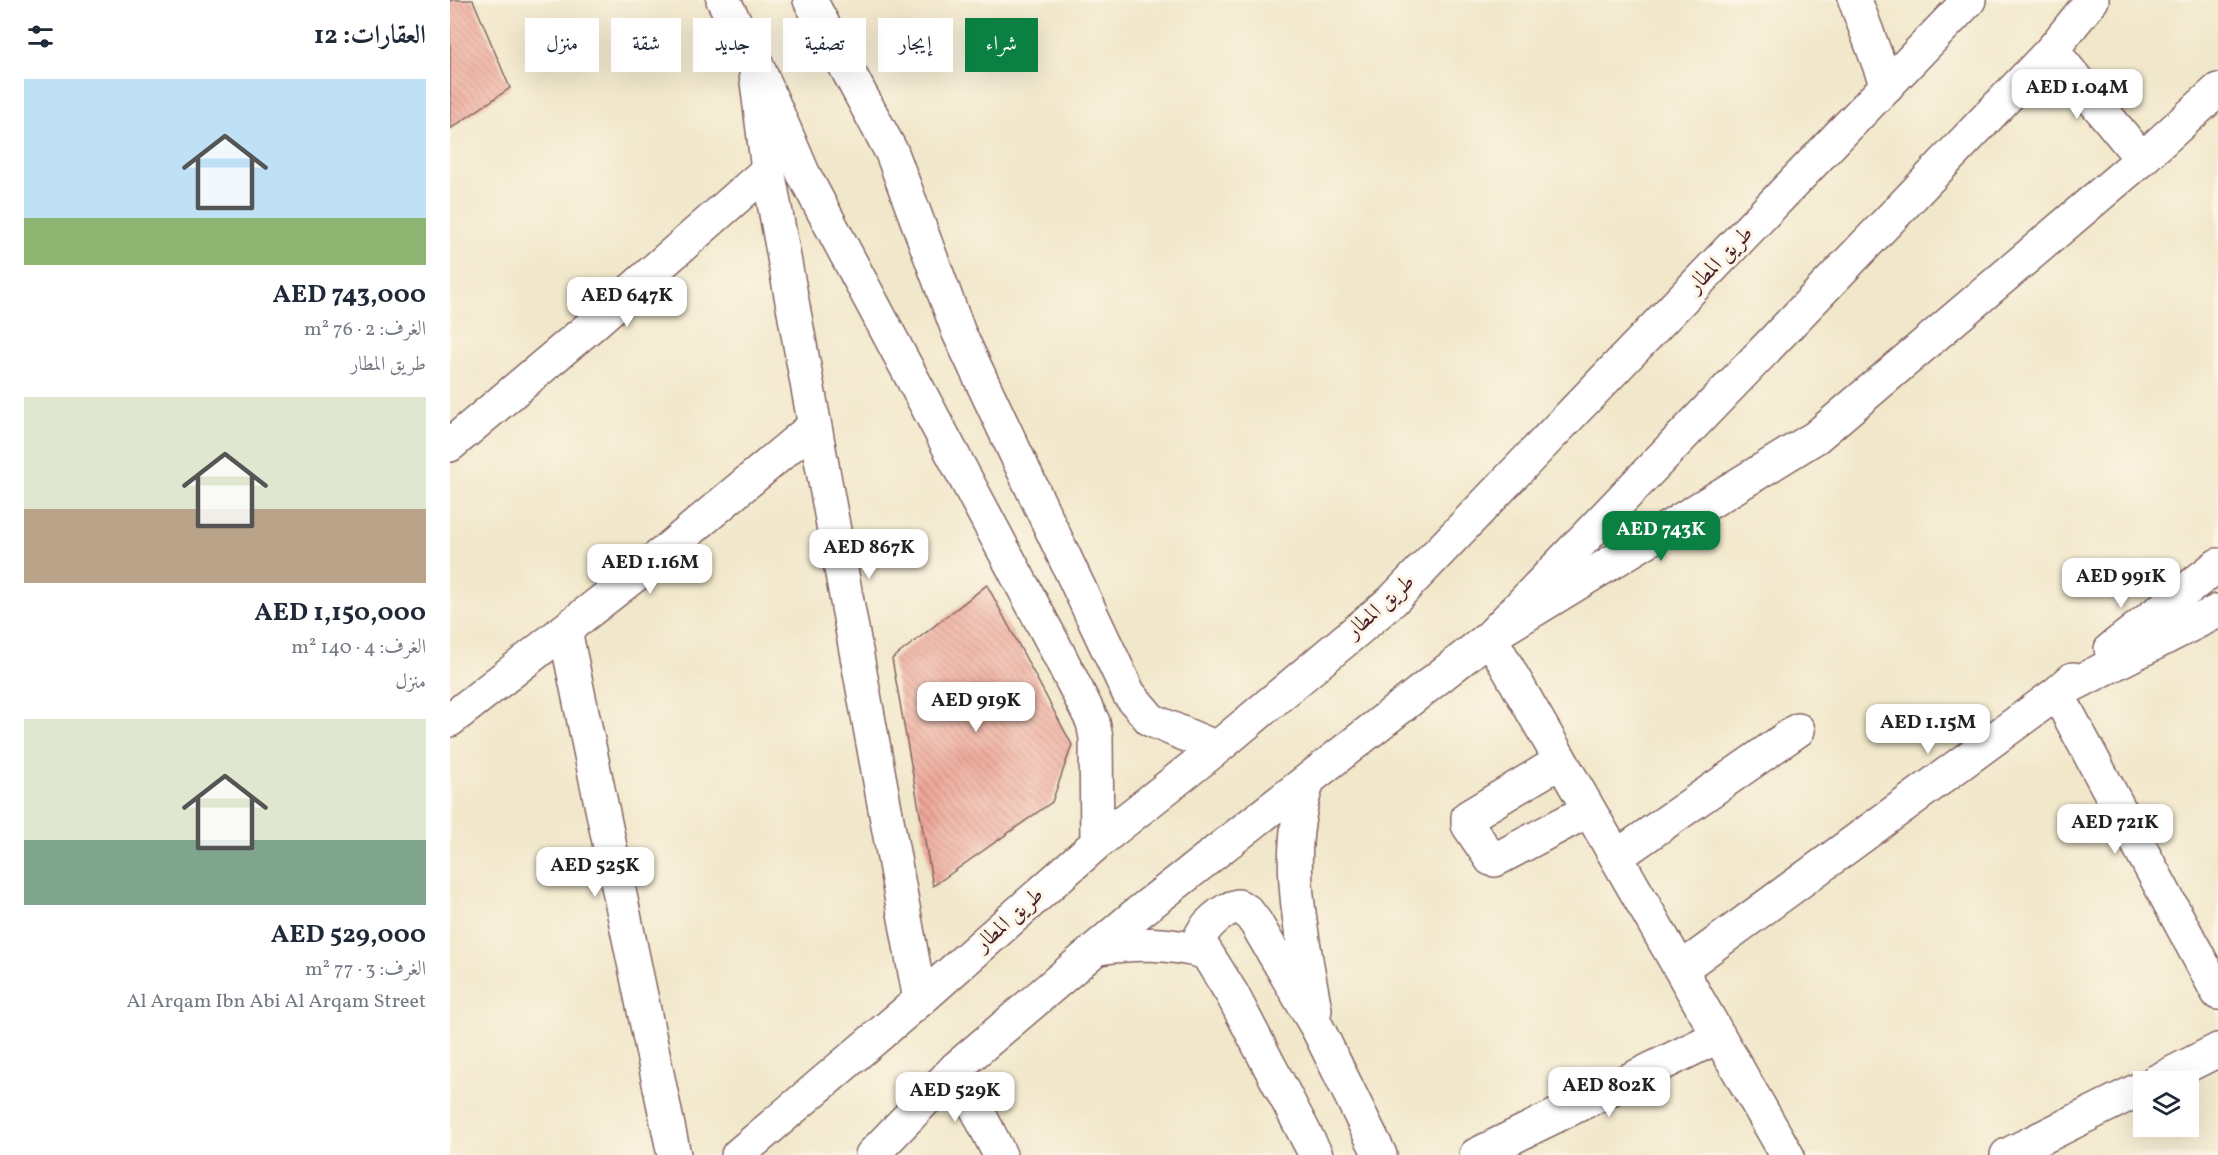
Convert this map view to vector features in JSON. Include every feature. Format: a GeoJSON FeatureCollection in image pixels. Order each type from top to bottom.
{"type":"FeatureCollection","features":[{"type":"Feature","properties":{"kind":"main road"},"geometry":{"type":"LineString","coordinates":[[723,0],[733,18]]}},
{"type":"Feature","properties":{"kind":"main road"},"geometry":{"type":"LineString","coordinates":[[810,0],[892,153],[959,333],[1129,694],[1151,720],[1217,748]]}},
{"type":"Feature","properties":{"kind":"main road"},"geometry":{"type":"LineString","coordinates":[[1854,0],[1887,86]]}},
{"type":"Feature","properties":{"kind":"main road","name":"طريق المطار"},"geometry":{"type":"LineString","coordinates":[[738,1155],[920,1000],[1097,843],[1217,748],[1393,600],[1969,0]]}},
{"type":"Feature","properties":{"kind":"main road"},"geometry":{"type":"LineString","coordinates":[[1490,637],[2052,50],[2092,0]]}},
{"type":"Feature","properties":{"kind":"main road"},"geometry":{"type":"LineString","coordinates":[[2052,50],[2142,159]]}},
{"type":"Feature","properties":{"kind":"main road"},"geometry":{"type":"LineString","coordinates":[[755,72],[768,170],[920,1000]]}},
{"type":"Feature","properties":{"kind":"main road"},"geometry":{"type":"LineString","coordinates":[[760,72],[803,173],[1093,722],[1096,738],[1097,843]]}},
{"type":"Feature","properties":{"kind":"main road"},"geometry":{"type":"LineString","coordinates":[[872,1155],[956,1068],[1133,917],[1490,637],[1816,437],[2142,159],[2218,90]]}},
{"type":"Feature","properties":{"kind":"main road"},"geometry":{"type":"LineString","coordinates":[[450,445],[592,325],[768,170]]}},
{"type":"Feature","properties":{"kind":"main road"},"geometry":{"type":"LineString","coordinates":[[450,720],[662,554],[814,426]]}},
{"type":"Feature","properties":{"kind":"main road"},"geometry":{"type":"LineString","coordinates":[[1681,969],[2056,693],[2218,565]]}},
{"type":"Feature","properties":{"kind":"main road"},"geometry":{"type":"LineString","coordinates":[[2056,693],[2218,611]]}},
{"type":"Feature","properties":{"kind":"main road"},"geometry":{"type":"LineString","coordinates":[[565,630],[674,1155]]}},
{"type":"Feature","properties":{"kind":"main road"},"geometry":{"type":"LineString","coordinates":[[1490,637],[1788,1155]]}},
{"type":"Feature","properties":{"kind":"main road"},"geometry":{"type":"LineString","coordinates":[[2056,693],[2218,993]]}},
{"type":"Feature","properties":{"kind":"main road"},"geometry":{"type":"LineString","coordinates":[[1616,858],[1798,729]]}},
{"type":"Feature","properties":{"kind":"main road"},"geometry":{"type":"LineString","coordinates":[[1561,761],[1468,817],[1468,825],[1491,859],[1496,860],[1589,810]]}},
{"type":"Feature","properties":{"kind":"main road"},"geometry":{"type":"LineString","coordinates":[[1308,781],[1298,807],[1294,849],[1298,910],[1318,1029]]}},
{"type":"Feature","properties":{"kind":"main road"},"geometry":{"type":"LineString","coordinates":[[1316,1155],[1232,994],[1199,941],[1207,927],[1231,908],[1238,906],[1247,911],[1318,1029],[1380,1155]]}},
{"type":"Feature","properties":{"kind":"main road"},"geometry":{"type":"LineString","coordinates":[[1099,948],[1136,942],[1173,944],[1204,952]]}},
{"type":"Feature","properties":{"kind":"main road"},"geometry":{"type":"LineString","coordinates":[[1476,1155],[1719,1036]]}},
{"type":"Feature","properties":{"kind":"main road"},"geometry":{"type":"LineString","coordinates":[[2177,1071],[2218,1050]]}},
{"type":"Feature","properties":{"kind":"main road"},"geometry":{"type":"LineString","coordinates":[[956,1068],[1000,1155]]}},
{"type":"Feature","properties":{"kind":"main road"},"geometry":{"type":"LineString","coordinates":[[2007,1155],[2133,1092]]}},
{"type":"Feature","properties":{"kind":"building"},"geometry":{"type":"Polygon","coordinates":[[[450,0],[473,0],[510,88],[450,129],[450,0]]]}},
{"type":"Feature","properties":{"kind":"building"},"geometry":{"type":"Polygon","coordinates":[[[987,585],[1072,745],[1052,802],[933,886],[892,659],[987,585]]]}}]}
